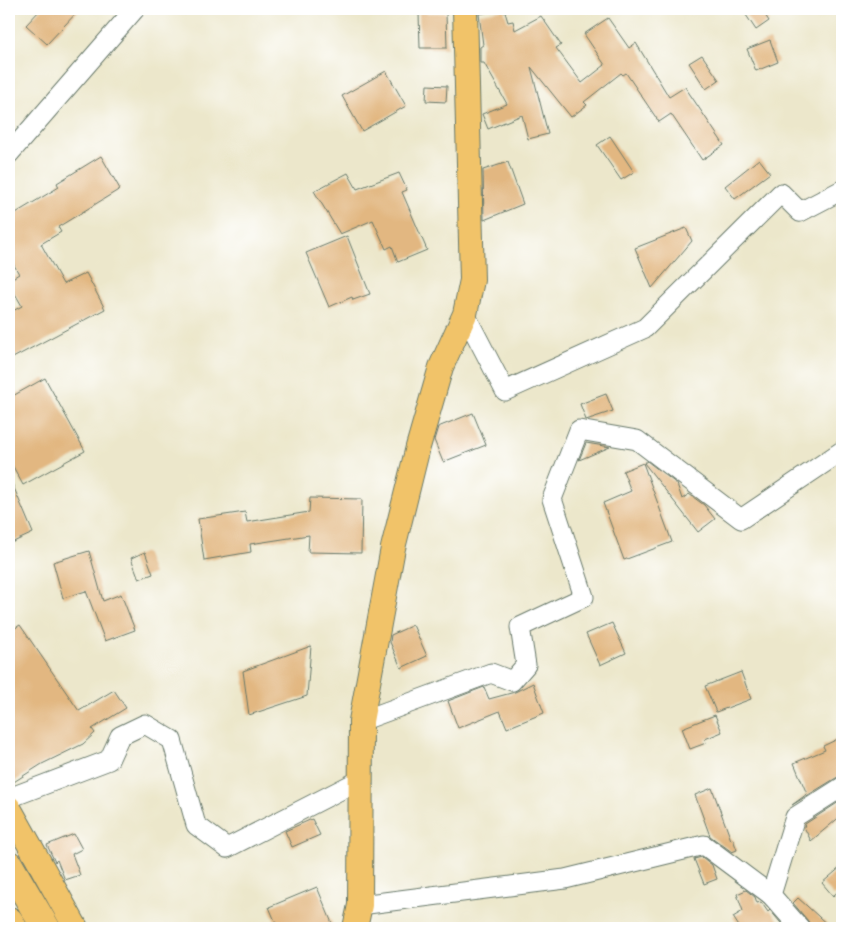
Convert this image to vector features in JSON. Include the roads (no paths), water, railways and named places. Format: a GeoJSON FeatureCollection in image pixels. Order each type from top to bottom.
{"type":"FeatureCollection","features":[{"type":"Feature","properties":{"kind":"highway"},"geometry":{"type":"LineString","coordinates":[[9,864],[46,928]]}},
{"type":"Feature","properties":{"kind":"highway"},"geometry":{"type":"LineString","coordinates":[[9,921],[13,928]]}},
{"type":"Feature","properties":{"kind":"main road"},"geometry":{"type":"LineString","coordinates":[[355,928],[360,905],[362,721],[393,548],[441,367],[465,314],[472,280],[465,9]]}},
{"type":"Feature","properties":{"kind":"main road"},"geometry":{"type":"LineString","coordinates":[[9,808],[76,928]]}},
{"type":"Feature","properties":{"kind":"street"},"geometry":{"type":"LineString","coordinates":[[9,154],[135,9]]}},
{"type":"Feature","properties":{"kind":"street"},"geometry":{"type":"LineString","coordinates":[[465,314],[505,391],[645,328],[781,194],[800,212],[842,190]]}},
{"type":"Feature","properties":{"kind":"street"},"geometry":{"type":"LineString","coordinates":[[362,721],[491,673],[512,681],[526,665],[520,627],[584,597],[552,499],[579,430],[637,440],[741,519],[842,451]]}},
{"type":"Feature","properties":{"kind":"street"},"geometry":{"type":"LineString","coordinates":[[9,798],[109,760],[120,736],[145,724],[172,740],[196,825],[227,848],[360,780]]}},
{"type":"Feature","properties":{"kind":"street"},"geometry":{"type":"LineString","coordinates":[[771,895],[795,817],[842,787]]}},
{"type":"Feature","properties":{"kind":"street"},"geometry":{"type":"LineString","coordinates":[[360,905],[565,879],[704,845],[771,895],[800,928]]}}]}
